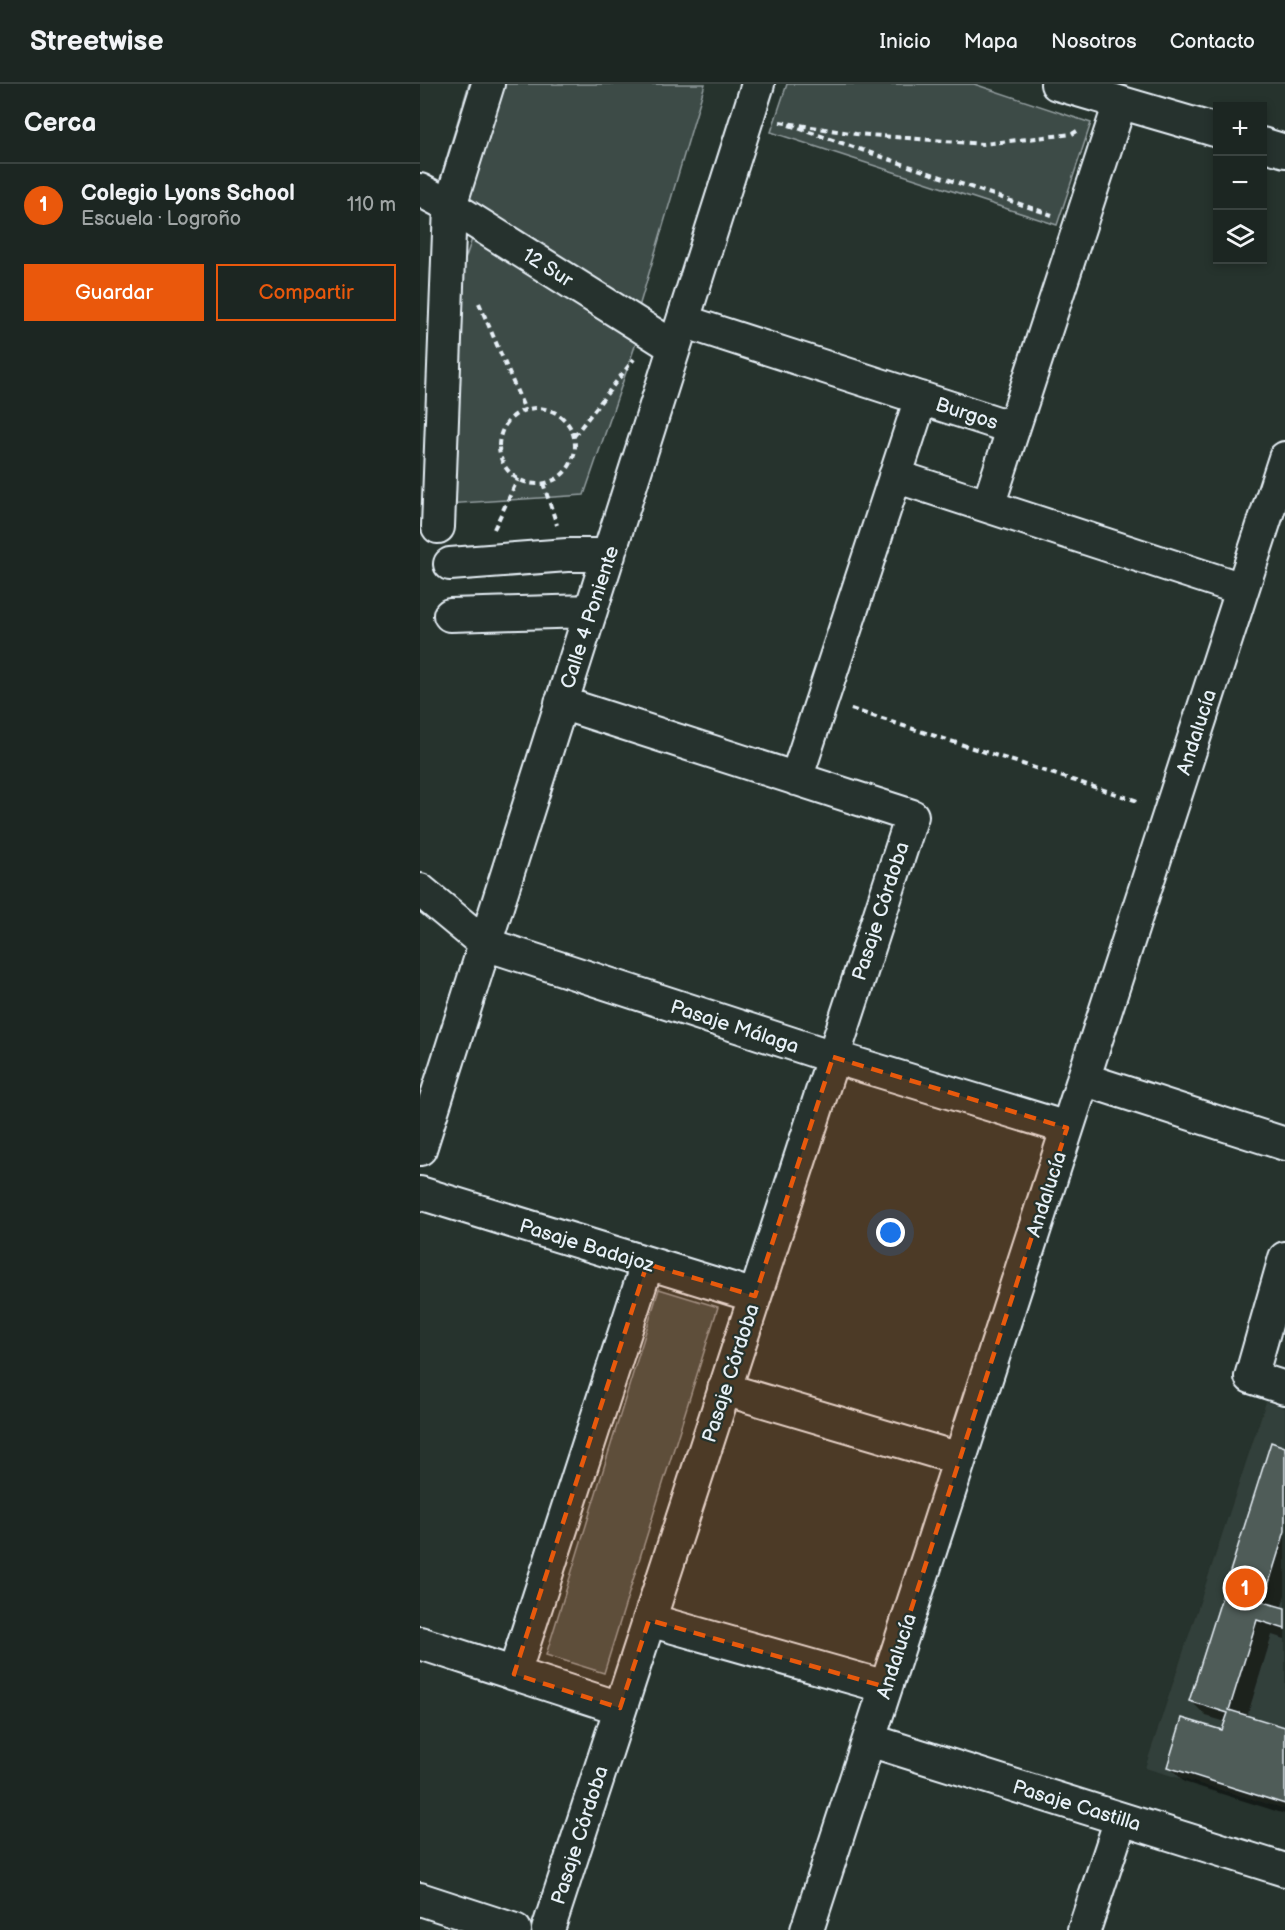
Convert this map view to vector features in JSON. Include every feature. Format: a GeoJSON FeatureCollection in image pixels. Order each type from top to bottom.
{"type":"FeatureCollection","features":[{"type":"Feature","properties":{"kind":"street"},"geometry":{"type":"LineString","coordinates":[[438,526],[450,206],[488,84]]}},
{"type":"Feature","properties":{"kind":"street","name":"Calle 4 Poniente"},"geometry":{"type":"LineString","coordinates":[[420,1149],[427,1099],[485,944],[609,555],[670,334],[758,84]]}},
{"type":"Feature","properties":{"kind":"street"},"geometry":{"type":"LineString","coordinates":[[1057,84],[1213,131]]}},
{"type":"Feature","properties":{"kind":"street"},"geometry":{"type":"LineString","coordinates":[[988,506],[1120,103]]}},
{"type":"Feature","properties":{"kind":"street"},"geometry":{"type":"LineString","coordinates":[[1267,145],[1285,151]]}},
{"type":"Feature","properties":{"kind":"street","name":"12 Sur"},"geometry":{"type":"LineString","coordinates":[[420,190],[670,334],[921,398]]}},
{"type":"Feature","properties":{"kind":"street"},"geometry":{"type":"LineString","coordinates":[[561,703],[796,779],[921,398]]}},
{"type":"Feature","properties":{"kind":"street","name":"Burgos"},"geometry":{"type":"LineString","coordinates":[[921,398],[1013,428]]}},
{"type":"Feature","properties":{"kind":"street","name":"Andalucía"},"geometry":{"type":"LineString","coordinates":[[807,1930],[1285,458]]}},
{"type":"Feature","properties":{"kind":"street"},"geometry":{"type":"LineString","coordinates":[[895,476],[1242,588]]}},
{"type":"Feature","properties":{"kind":"street"},"geometry":{"type":"LineString","coordinates":[[464,562],[567,555],[609,555]]}},
{"type":"Feature","properties":{"kind":"street"},"geometry":{"type":"LineString","coordinates":[[450,615],[590,611]]}},
{"type":"Feature","properties":{"kind":"street","name":"Pasaje Córdoba"},"geometry":{"type":"LineString","coordinates":[[548,1930],[912,816],[796,779]]}},
{"type":"Feature","properties":{"kind":"street","name":"Pasaje Málaga"},"geometry":{"type":"LineString","coordinates":[[420,890],[485,944],[833,1058],[1067,1128]]}},
{"type":"Feature","properties":{"kind":"street"},"geometry":{"type":"LineString","coordinates":[[1083,1079],[1285,1144]]}},
{"type":"Feature","properties":{"kind":"street","name":"Pasaje Badajoz"},"geometry":{"type":"LineString","coordinates":[[420,1193],[755,1296]]}},
{"type":"Feature","properties":{"kind":"street"},"geometry":{"type":"LineString","coordinates":[[1285,1258],[1251,1377],[1285,1388]]}},
{"type":"Feature","properties":{"kind":"street"},"geometry":{"type":"LineString","coordinates":[[514,1674],[647,1264]]}},
{"type":"Feature","properties":{"kind":"street"},"geometry":{"type":"LineString","coordinates":[[724,1389],[960,1459]]}},
{"type":"Feature","properties":{"kind":"street"},"geometry":{"type":"LineString","coordinates":[[649,1620],[886,1688]]}},
{"type":"Feature","properties":{"kind":"street"},"geometry":{"type":"LineString","coordinates":[[420,1643],[620,1708]]}},
{"type":"Feature","properties":{"kind":"street","name":"Pasaje Castilla"},"geometry":{"type":"LineString","coordinates":[[869,1740],[1285,1870]]}},
{"type":"Feature","properties":{"kind":"street"},"geometry":{"type":"LineString","coordinates":[[1084,1930],[1121,1819]]}},
{"type":"Feature","properties":{"kind":"street"},"geometry":{"type":"LineString","coordinates":[[420,1899],[515,1930]]}},
{"type":"Feature","properties":{"kind":"path"},"geometry":{"type":"LineString","coordinates":[[1080,224],[780,122],[856,134],[983,144],[1072,134],[1120,103]]}},
{"type":"Feature","properties":{"kind":"path"},"geometry":{"type":"LineString","coordinates":[[476,296],[525,410]]}},
{"type":"Feature","properties":{"kind":"path"},"geometry":{"type":"LineString","coordinates":[[574,436],[670,334]]}},
{"type":"Feature","properties":{"kind":"path"},"geometry":{"type":"LineString","coordinates":[[538,408],[549,410],[565,420],[574,436],[575,448],[572,460],[565,471],[555,479],[543,483],[530,483],[508,471],[501,460],[500,435],[514,415],[525,410],[538,408]]}},
{"type":"Feature","properties":{"kind":"path"},"geometry":{"type":"LineString","coordinates":[[464,562],[518,478]]}},
{"type":"Feature","properties":{"kind":"path"},"geometry":{"type":"LineString","coordinates":[[543,483],[567,555]]}},
{"type":"Feature","properties":{"kind":"path"},"geometry":{"type":"LineString","coordinates":[[822,699],[1170,811]]}},
{"type":"Feature","properties":{"kind":"highlighted area"},"geometry":{"type":"Polygon","coordinates":[[[833,1057],[1067,1128],[886,1687],[649,1620],[620,1708],[514,1674],[647,1264],[755,1296],[833,1057]]]}},
{"type":"Feature","properties":{"kind":"shaded area"},"geometry":{"type":"Polygon","coordinates":[[[469,84],[705,84],[639,307],[439,183],[469,84]]]}},
{"type":"Feature","properties":{"kind":"shaded area"},"geometry":{"type":"Polygon","coordinates":[[[787,84],[974,84],[1091,123],[1057,225],[771,132],[787,84]]]}},
{"type":"Feature","properties":{"kind":"shaded area"},"geometry":{"type":"Polygon","coordinates":[[[472,239],[636,343],[584,495],[446,504],[451,301],[472,239]]]}},
{"type":"Feature","properties":{"kind":"shaded area"},"geometry":{"type":"Polygon","coordinates":[[[659,1289],[718,1307],[604,1673],[546,1655],[659,1289]]]}},
{"type":"Feature","properties":{"kind":"shaded area"},"geometry":{"type":"Polygon","coordinates":[[[1266,1402],[1285,1408],[1285,1809],[1145,1768],[1266,1402]]]}},
{"type":"Feature","properties":{"kind":"building"},"geometry":{"type":"Polygon","coordinates":[[[1271,1442],[1285,1447],[1285,1531],[1263,1602],[1285,1608],[1285,1629],[1257,1620],[1229,1710],[1285,1727],[1285,1804],[1167,1767],[1182,1718],[1222,1730],[1228,1713],[1189,1701],[1271,1442]]]}},
{"type":"Feature","properties":{"kind":"place","name":"Colegio Lyons School"},"geometry":{"type":"Point","coordinates":[1245,1588]}}]}
